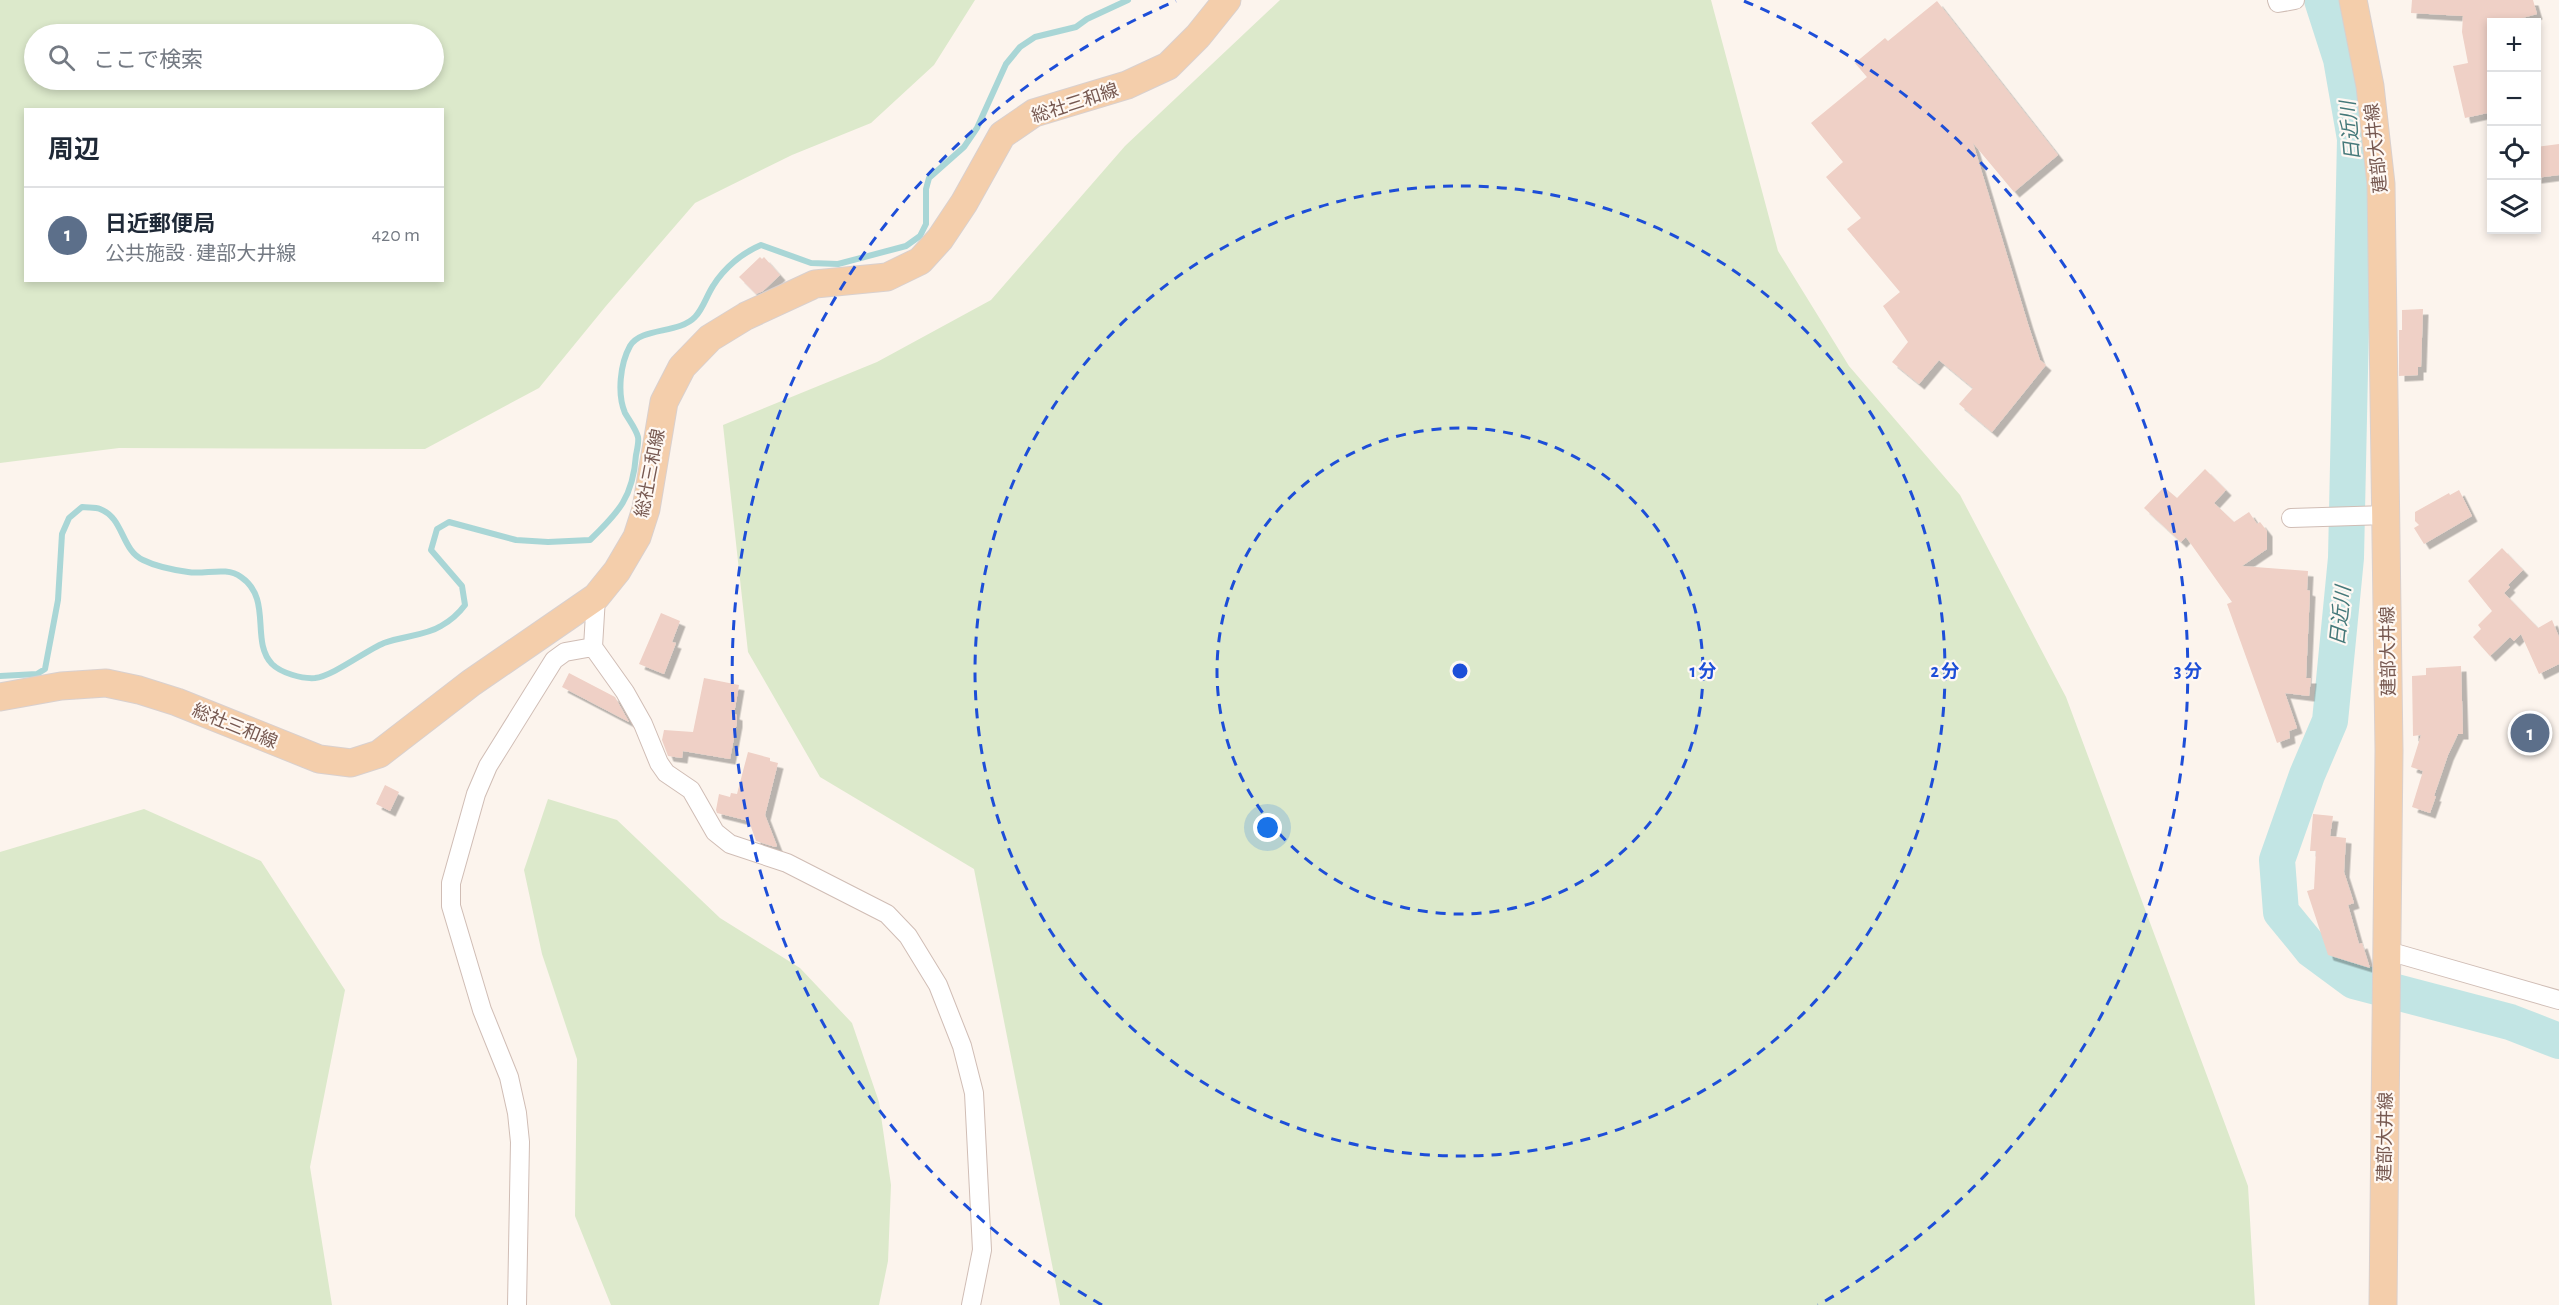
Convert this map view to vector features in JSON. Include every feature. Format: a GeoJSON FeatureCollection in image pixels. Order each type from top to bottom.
{"type":"FeatureCollection","features":[{"type":"Feature","properties":{"kind":"main road","name":"総社三和線"},"geometry":{"type":"LineString","coordinates":[[0,697],[61,686],[106,683],[140,690],[177,702],[319,759],[351,762],[379,754],[471,683],[596,597],[616,572],[637,537],[646,509],[664,402],[682,367],[710,338],[746,316],[815,284],[887,277],[920,261],[940,239],[964,203],[1002,135],[1034,113],[1127,85],[1168,66],[1198,36],[1227,0]]}},
{"type":"Feature","properties":{"kind":"main road","name":"建部大井線"},"geometry":{"type":"LineString","coordinates":[[2353,0],[2370,86],[2381,184],[2381,516],[2388,960],[2383,1305]]}},
{"type":"Feature","properties":{"kind":"street"},"geometry":{"type":"LineString","coordinates":[[2291,518],[2381,516]]}},
{"type":"Feature","properties":{"kind":"street"},"geometry":{"type":"LineString","coordinates":[[596,597],[593,647],[639,716],[659,763],[666,773],[691,790],[716,832],[730,844],[787,863],[887,914],[908,936],[938,985],[962,1046],[974,1093],[982,1250],[971,1305]]}},
{"type":"Feature","properties":{"kind":"street"},"geometry":{"type":"LineString","coordinates":[[517,1305],[520,1142],[517,1113],[509,1077],[482,1010],[451,906],[452,883],[476,794],[488,765],[554,660],[565,652],[593,647]]}},
{"type":"Feature","properties":{"kind":"street"},"geometry":{"type":"LineString","coordinates":[[2388,960],[2559,1000]]}},
{"type":"Feature","properties":{"kind":"green space"},"geometry":{"type":"Polygon","coordinates":[[[0,0],[975,0],[934,65],[871,123],[792,155],[695,203],[539,388],[425,449],[119,448],[0,463],[0,0]]]}},
{"type":"Feature","properties":{"kind":"green space"},"geometry":{"type":"Polygon","coordinates":[[[1280,0],[1711,0],[1778,251],[1849,366],[1960,495],[2066,697],[2248,1186],[2255,1305],[1060,1305],[974,869],[820,777],[748,652],[723,425],[877,362],[991,300],[1125,146],[1280,0]]]}},
{"type":"Feature","properties":{"kind":"green space"},"geometry":{"type":"Polygon","coordinates":[[[548,799],[617,820],[720,918],[800,968],[852,1023],[879,1102],[891,1185],[888,1261],[879,1305],[611,1305],[575,1216],[577,1059],[542,954],[524,870],[548,799]]]}},
{"type":"Feature","properties":{"kind":"green space"},"geometry":{"type":"Polygon","coordinates":[[[144,809],[261,861],[345,990],[310,1167],[332,1305],[0,1305],[0,852],[144,809]]]}},
{"type":"Feature","properties":{"kind":"building"},"geometry":{"type":"Polygon","coordinates":[[[2412,0],[2533,0],[2537,14],[2522,18],[2487,18],[2487,113],[2465,118],[2453,66],[2468,63],[2462,32],[2463,16],[2411,13],[2412,0]]]}},
{"type":"Feature","properties":{"kind":"building"},"geometry":{"type":"Polygon","coordinates":[[[1937,1],[2058,155],[2014,192],[1973,143],[2028,324],[2040,360],[2046,365],[1992,432],[1959,404],[1973,388],[1939,360],[1919,384],[1892,362],[1908,342],[1883,306],[1900,292],[1847,229],[1861,218],[1826,177],[1843,162],[1811,123],[1867,77],[1855,63],[1885,38],[1888,41],[1937,1]]]}},
{"type":"Feature","properties":{"kind":"building"},"geometry":{"type":"Polygon","coordinates":[[[2559,144],[2559,175],[2541,177],[2541,146],[2559,144]]]}},
{"type":"Feature","properties":{"kind":"building"},"geometry":{"type":"Polygon","coordinates":[[[760,257],[762,259],[764,257],[780,275],[763,291],[756,294],[739,277],[760,257]]]}},
{"type":"Feature","properties":{"kind":"building"},"geometry":{"type":"Polygon","coordinates":[[[2423,309],[2421,367],[2418,367],[2418,375],[2399,376],[2399,330],[2402,330],[2402,310],[2423,309]]]}},
{"type":"Feature","properties":{"kind":"building"},"geometry":{"type":"Polygon","coordinates":[[[2205,469],[2226,490],[2214,503],[2234,522],[2249,512],[2257,524],[2260,522],[2267,531],[2267,549],[2242,566],[2308,571],[2307,590],[2310,591],[2306,678],[2311,678],[2309,696],[2285,693],[2297,728],[2289,731],[2290,738],[2277,743],[2227,604],[2232,602],[2186,537],[2181,542],[2144,508],[2164,487],[2177,498],[2205,469]]]}},
{"type":"Feature","properties":{"kind":"building"},"geometry":{"type":"Polygon","coordinates":[[[2459,490],[2472,516],[2424,544],[2414,528],[2419,525],[2415,521],[2415,512],[2459,490]]]}},
{"type":"Feature","properties":{"kind":"building"},"geometry":{"type":"Polygon","coordinates":[[[2502,548],[2523,570],[2508,585],[2510,587],[2504,593],[2538,628],[2552,620],[2559,637],[2559,664],[2539,674],[2521,634],[2514,641],[2510,637],[2490,656],[2473,637],[2481,629],[2478,625],[2492,611],[2468,581],[2502,548]]]}},
{"type":"Feature","properties":{"kind":"building"},"geometry":{"type":"Polygon","coordinates":[[[661,613],[680,621],[672,642],[676,643],[664,674],[639,664],[661,613]]]}},
{"type":"Feature","properties":{"kind":"building"},"geometry":{"type":"Polygon","coordinates":[[[2461,666],[2463,734],[2458,734],[2448,755],[2430,813],[2412,807],[2423,771],[2411,767],[2421,735],[2413,736],[2412,676],[2426,675],[2426,668],[2461,666]]]}},
{"type":"Feature","properties":{"kind":"building"},"geometry":{"type":"Polygon","coordinates":[[[569,673],[615,697],[629,722],[562,687],[569,673]]]}},
{"type":"Feature","properties":{"kind":"building"},"geometry":{"type":"Polygon","coordinates":[[[704,678],[739,685],[734,714],[737,715],[737,722],[730,759],[683,751],[682,758],[668,756],[662,740],[664,730],[693,732],[704,678]]]}},
{"type":"Feature","properties":{"kind":"building"},"geometry":{"type":"Polygon","coordinates":[[[748,752],[770,758],[770,761],[778,763],[765,815],[777,846],[775,847],[756,841],[749,821],[717,813],[716,810],[719,794],[730,797],[731,793],[737,794],[748,752]]]}},
{"type":"Feature","properties":{"kind":"building"},"geometry":{"type":"Polygon","coordinates":[[[385,785],[399,792],[390,811],[376,804],[385,785]]]}},
{"type":"Feature","properties":{"kind":"building"},"geometry":{"type":"Polygon","coordinates":[[[2313,814],[2333,816],[2330,836],[2346,838],[2344,872],[2354,903],[2348,905],[2359,944],[2362,943],[2370,968],[2328,955],[2307,891],[2314,889],[2316,851],[2310,851],[2313,814]]]}},
{"type":"Feature","properties":{"kind":"waterway"},"geometry":{"type":"LineString","coordinates":[[0,676],[37,674],[45,669],[58,600],[62,534],[69,518],[82,507],[98,508],[108,513],[114,519],[130,549],[143,560],[165,568],[195,573],[229,572],[241,577],[251,586],[256,597],[262,644],[272,664],[286,673],[310,678],[331,673],[384,643],[435,629],[448,622],[460,611],[465,605],[462,586],[431,550],[437,529],[449,522],[516,540],[548,542],[590,540],[617,512],[632,482],[638,439],[625,413],[620,388],[624,361],[635,340],[651,333],[680,326],[695,317],[717,279],[740,257],[761,245],[811,263],[838,264],[906,246],[920,236],[926,224],[926,189],[929,178],[964,147],[977,128],[1006,64],[1020,47],[1035,37],[1076,27],[1087,19],[1128,0]]}},
{"type":"Feature","properties":{"kind":"waterway","name":"日近川"},"geometry":{"type":"LineString","coordinates":[[2322,0],[2341,59],[2355,139],[2346,558],[2330,721],[2307,775],[2277,860],[2281,912],[2312,950],[2354,981],[2510,1022],[2559,1041]]}},
{"type":"Feature","properties":{"kind":"place","name":"日近郵便局"},"geometry":{"type":"Point","coordinates":[2530,733]}}]}
